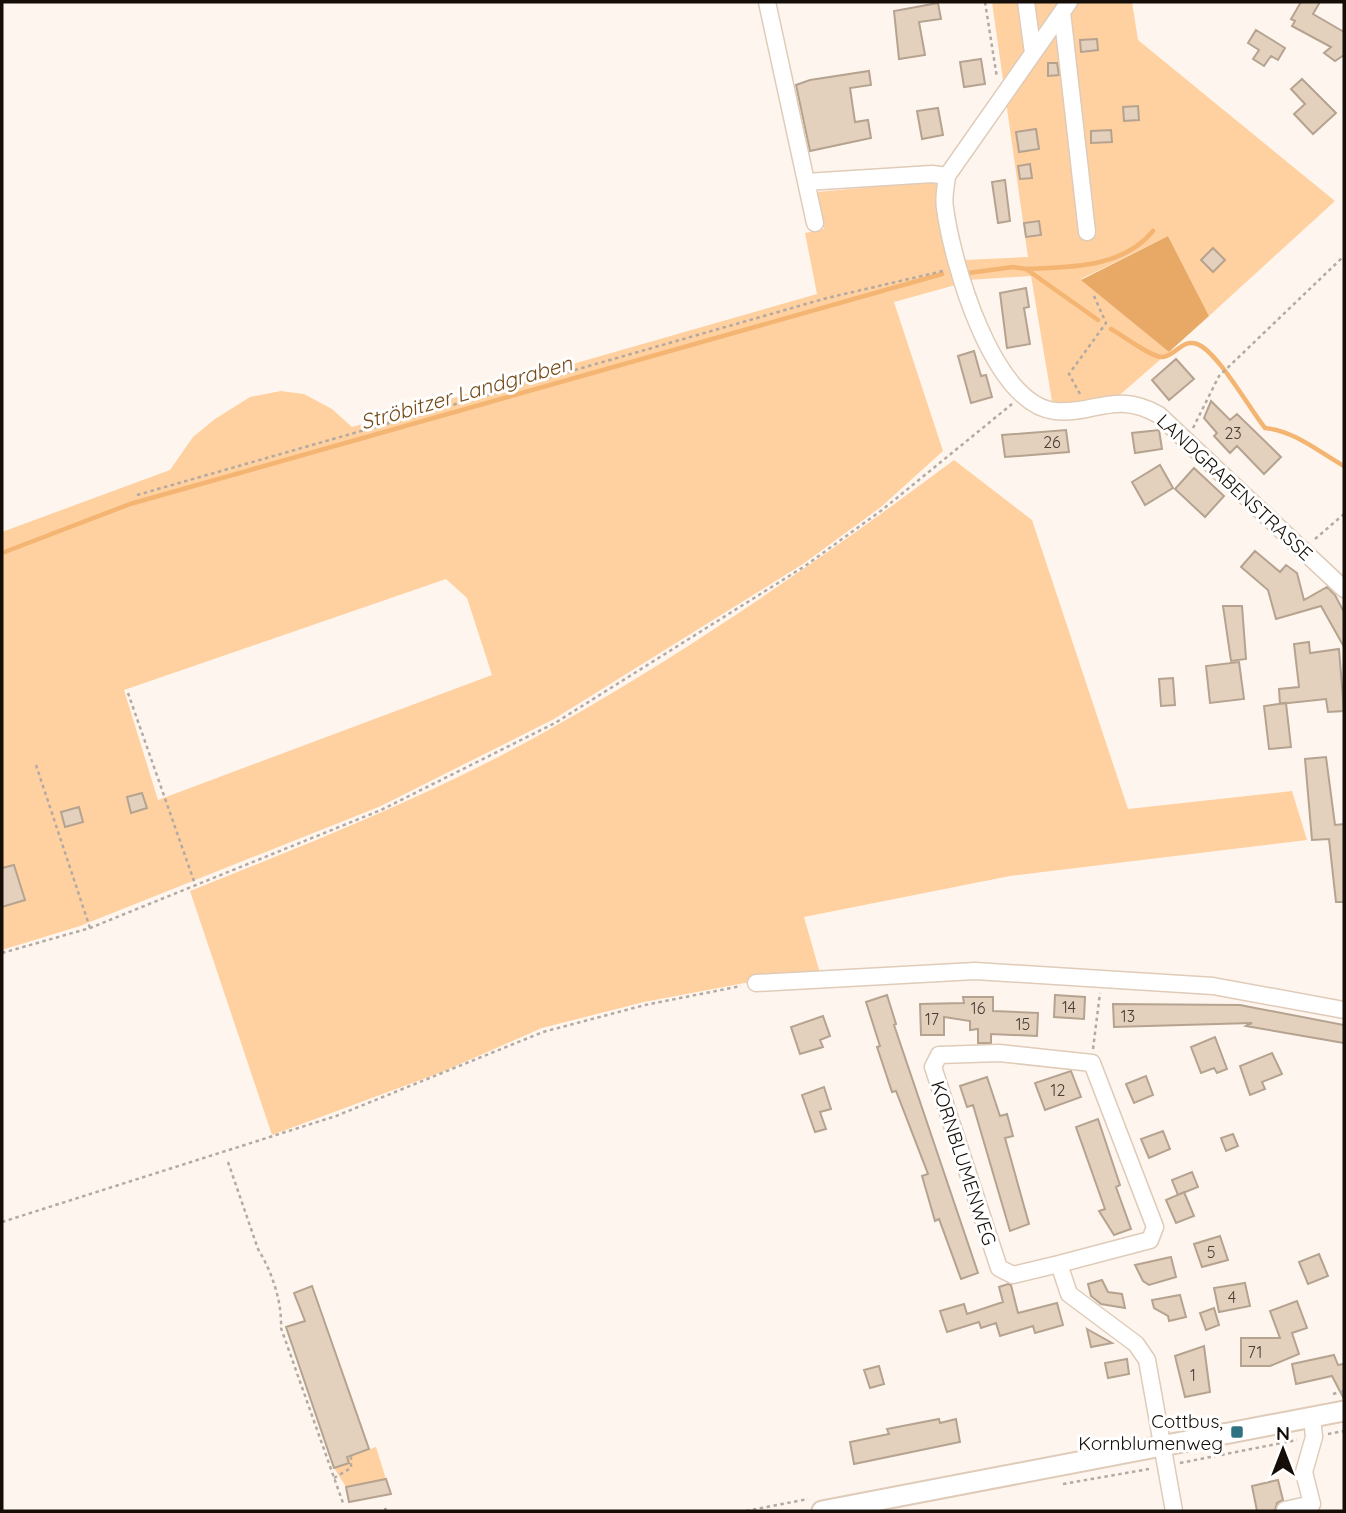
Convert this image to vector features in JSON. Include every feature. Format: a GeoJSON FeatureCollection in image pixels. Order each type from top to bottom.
{"type":"FeatureCollection","features":[{"type":"Feature","properties":{"kind":"main road"},"geometry":{"type":"LineString","coordinates":[[822,1511],[1344,1410]]}},
{"type":"Feature","properties":{"kind":"street"},"geometry":{"type":"LineString","coordinates":[[767,2],[815,223]]}},
{"type":"Feature","properties":{"kind":"street"},"geometry":{"type":"LineString","coordinates":[[1026,2],[1033,53]]}},
{"type":"Feature","properties":{"kind":"street"},"geometry":{"type":"LineString","coordinates":[[806,182],[932,174],[947,176],[1001,94],[1066,7]]}},
{"type":"Feature","properties":{"kind":"street"},"geometry":{"type":"LineString","coordinates":[[1066,7],[1087,232]]}},
{"type":"Feature","properties":{"kind":"street","name":"LANDGRABENSTRASSE"},"geometry":{"type":"LineString","coordinates":[[947,176],[944,205],[957,267],[994,358],[1022,396],[1053,411],[1128,403],[1148,409],[1188,439],[1344,589]]}},
{"type":"Feature","properties":{"kind":"street"},"geometry":{"type":"LineString","coordinates":[[756,983],[975,971],[1213,986],[1344,1010]]}},
{"type":"Feature","properties":{"kind":"street","name":"KORNBLUMENWEG"},"geometry":{"type":"LineString","coordinates":[[999,1053],[1092,1063],[1155,1227],[1150,1240],[1059,1264],[1013,1275],[999,1268],[933,1067],[939,1055],[999,1053]]}},
{"type":"Feature","properties":{"kind":"street"},"geometry":{"type":"LineString","coordinates":[[1059,1264],[1069,1294],[1136,1344],[1147,1360],[1174,1511]]}},
{"type":"Feature","properties":{"kind":"street"},"geometry":{"type":"LineString","coordinates":[[1285,1510],[1312,1508],[1304,1472],[1314,1437],[1312,1417]]}},
{"type":"Feature","properties":{"kind":"path"},"geometry":{"type":"LineString","coordinates":[[985,2],[1001,94]]}},
{"type":"Feature","properties":{"kind":"path"},"geometry":{"type":"LineString","coordinates":[[1188,439],[1219,376],[1344,256]]}},
{"type":"Feature","properties":{"kind":"path"},"geometry":{"type":"LineString","coordinates":[[137,495],[814,302],[957,267]]}},
{"type":"Feature","properties":{"kind":"path"},"geometry":{"type":"LineString","coordinates":[[1087,406],[1069,374],[1106,323],[1094,296]]}},
{"type":"Feature","properties":{"kind":"path"},"geometry":{"type":"LineString","coordinates":[[2,953],[90,928],[381,810],[555,723],[805,566],[882,510],[1022,396]]}},
{"type":"Feature","properties":{"kind":"path"},"geometry":{"type":"LineString","coordinates":[[1303,550],[1344,514]]}},
{"type":"Feature","properties":{"kind":"path"},"geometry":{"type":"LineString","coordinates":[[128,693],[195,884]]}},
{"type":"Feature","properties":{"kind":"path"},"geometry":{"type":"LineString","coordinates":[[36,765],[90,928]]}},
{"type":"Feature","properties":{"kind":"path"},"geometry":{"type":"LineString","coordinates":[[1092,1063],[1101,980]]}},
{"type":"Feature","properties":{"kind":"path"},"geometry":{"type":"LineString","coordinates":[[2,1222],[336,1116],[543,1032],[645,1005],[756,983]]}},
{"type":"Feature","properties":{"kind":"path"},"geometry":{"type":"LineString","coordinates":[[228,1162],[258,1249],[266,1262],[281,1310],[281,1328],[343,1503]]}},
{"type":"Feature","properties":{"kind":"path"},"geometry":{"type":"LineString","coordinates":[[334,1478],[351,1468],[351,1455]]}},
{"type":"Feature","properties":{"kind":"shaded area"},"geometry":{"type":"Polygon","coordinates":[[[992,2],[1067,2],[1014,86],[1078,2],[1132,2],[1138,40],[1335,201],[1209,316],[1168,236],[1081,279],[1169,352],[1115,399],[1053,407],[1031,276],[967,280],[964,260],[1028,257],[992,2]]]}},
{"type":"Feature","properties":{"kind":"shaded area"},"geometry":{"type":"Polygon","coordinates":[[[936,181],[936,205],[959,284],[894,302],[943,451],[881,507],[803,564],[554,719],[381,806],[80,926],[2,950],[2,532],[170,470],[193,437],[250,397],[281,391],[304,394],[332,409],[352,427],[817,294],[805,233],[824,229],[817,192],[936,181]],[[446,579],[124,690],[158,800],[492,675],[467,598],[446,579]]]}},
{"type":"Feature","properties":{"kind":"shaded area"},"geometry":{"type":"Polygon","coordinates":[[[1168,236],[1209,316],[1169,352],[1081,280],[1168,236]]]}},
{"type":"Feature","properties":{"kind":"shaded area"},"geometry":{"type":"Polygon","coordinates":[[[954,460],[1032,520],[1128,809],[1292,791],[1307,840],[1010,876],[804,917],[820,973],[750,982],[644,1002],[542,1028],[442,1072],[272,1135],[190,891],[422,794],[557,725],[760,599],[954,460]]]}},
{"type":"Feature","properties":{"kind":"shaded area"},"geometry":{"type":"Polygon","coordinates":[[[376,1447],[386,1479],[346,1487],[334,1468],[347,1457],[376,1447]]]}},
{"type":"Feature","properties":{"kind":"building"},"geometry":{"type":"Polygon","coordinates":[[[1301,2],[1320,2],[1313,14],[1344,32],[1344,55],[1335,61],[1324,53],[1331,47],[1292,26],[1295,21],[1291,19],[1301,2]]]}},
{"type":"Feature","properties":{"kind":"building"},"geometry":{"type":"Polygon","coordinates":[[[938,3],[941,19],[919,22],[925,55],[899,59],[894,11],[938,3]]]}},
{"type":"Feature","properties":{"kind":"building"},"geometry":{"type":"Polygon","coordinates":[[[1256,30],[1285,48],[1278,60],[1271,56],[1264,66],[1253,59],[1259,50],[1248,43],[1256,30]]]}},
{"type":"Feature","properties":{"kind":"building"},"geometry":{"type":"Polygon","coordinates":[[[1097,39],[1098,50],[1081,52],[1080,40],[1097,39]]]}},
{"type":"Feature","properties":{"kind":"building"},"geometry":{"type":"Polygon","coordinates":[[[981,59],[985,84],[964,87],[960,62],[981,59]]]}},
{"type":"Feature","properties":{"kind":"building"},"geometry":{"type":"Polygon","coordinates":[[[1048,63],[1057,63],[1059,75],[1048,76],[1048,63]]]}},
{"type":"Feature","properties":{"kind":"building"},"geometry":{"type":"Polygon","coordinates":[[[869,71],[871,85],[850,88],[855,122],[868,120],[871,138],[810,151],[796,85],[810,80],[869,71]]]}},
{"type":"Feature","properties":{"kind":"building"},"geometry":{"type":"Polygon","coordinates":[[[1302,79],[1336,113],[1313,134],[1294,114],[1305,104],[1291,89],[1302,79]]]}},
{"type":"Feature","properties":{"kind":"building"},"geometry":{"type":"Polygon","coordinates":[[[1138,106],[1139,120],[1124,121],[1123,107],[1138,106]]]}},
{"type":"Feature","properties":{"kind":"building"},"geometry":{"type":"Polygon","coordinates":[[[938,108],[943,135],[922,139],[917,111],[938,108]]]}},
{"type":"Feature","properties":{"kind":"building"},"geometry":{"type":"Polygon","coordinates":[[[1036,129],[1039,149],[1019,152],[1016,132],[1036,129]]]}},
{"type":"Feature","properties":{"kind":"building"},"geometry":{"type":"Polygon","coordinates":[[[1111,130],[1112,142],[1091,143],[1091,131],[1111,130]]]}},
{"type":"Feature","properties":{"kind":"building"},"geometry":{"type":"Polygon","coordinates":[[[1030,164],[1032,178],[1020,179],[1018,166],[1030,164]]]}},
{"type":"Feature","properties":{"kind":"building"},"geometry":{"type":"Polygon","coordinates":[[[1005,180],[1010,221],[998,223],[992,182],[1005,180]]]}},
{"type":"Feature","properties":{"kind":"building"},"geometry":{"type":"Polygon","coordinates":[[[1039,221],[1041,235],[1026,237],[1024,223],[1039,221]]]}},
{"type":"Feature","properties":{"kind":"building"},"geometry":{"type":"Polygon","coordinates":[[[1213,248],[1225,260],[1213,272],[1201,260],[1213,248]]]}},
{"type":"Feature","properties":{"kind":"building"},"geometry":{"type":"Polygon","coordinates":[[[1026,288],[1029,307],[1024,308],[1030,344],[1007,348],[1000,293],[1026,288]]]}},
{"type":"Feature","properties":{"kind":"building"},"geometry":{"type":"Polygon","coordinates":[[[974,351],[981,376],[986,375],[992,397],[971,403],[958,356],[974,351]]]}},
{"type":"Feature","properties":{"kind":"building"},"geometry":{"type":"Polygon","coordinates":[[[1176,359],[1194,379],[1169,400],[1152,380],[1176,359]]]}},
{"type":"Feature","properties":{"kind":"building"},"geometry":{"type":"Polygon","coordinates":[[[1211,401],[1230,420],[1237,414],[1281,457],[1264,474],[1237,446],[1230,453],[1214,436],[1217,433],[1204,418],[1211,401]]]}},
{"type":"Feature","properties":{"kind":"building"},"geometry":{"type":"Polygon","coordinates":[[[1066,430],[1069,452],[1005,457],[1002,435],[1066,430]]]}},
{"type":"Feature","properties":{"kind":"building"},"geometry":{"type":"Polygon","coordinates":[[[1159,430],[1162,449],[1135,453],[1132,433],[1159,430]]]}},
{"type":"Feature","properties":{"kind":"building"},"geometry":{"type":"Polygon","coordinates":[[[1160,465],[1173,488],[1145,505],[1132,482],[1160,465]]]}},
{"type":"Feature","properties":{"kind":"building"},"geometry":{"type":"Polygon","coordinates":[[[1194,468],[1224,496],[1205,517],[1175,489],[1194,468]]]}},
{"type":"Feature","properties":{"kind":"building"},"geometry":{"type":"Polygon","coordinates":[[[1255,551],[1280,572],[1286,565],[1297,573],[1304,600],[1327,587],[1335,595],[1344,612],[1344,647],[1321,606],[1276,619],[1268,590],[1241,567],[1255,551]]]}},
{"type":"Feature","properties":{"kind":"building"},"geometry":{"type":"Polygon","coordinates":[[[1223,606],[1242,606],[1246,659],[1231,661],[1223,606]]]}},
{"type":"Feature","properties":{"kind":"building"},"geometry":{"type":"Polygon","coordinates":[[[1309,642],[1310,653],[1339,649],[1344,711],[1328,712],[1326,699],[1280,704],[1279,689],[1299,687],[1294,644],[1309,642]]]}},
{"type":"Feature","properties":{"kind":"building"},"geometry":{"type":"Polygon","coordinates":[[[1239,662],[1244,699],[1210,703],[1206,666],[1239,662]]]}},
{"type":"Feature","properties":{"kind":"building"},"geometry":{"type":"Polygon","coordinates":[[[1173,678],[1175,705],[1161,706],[1159,679],[1173,678]]]}},
{"type":"Feature","properties":{"kind":"building"},"geometry":{"type":"Polygon","coordinates":[[[1286,703],[1291,747],[1269,749],[1264,706],[1286,703]]]}},
{"type":"Feature","properties":{"kind":"building"},"geometry":{"type":"Polygon","coordinates":[[[1326,757],[1335,825],[1344,824],[1344,902],[1336,902],[1329,839],[1312,840],[1305,759],[1326,757]]]}},
{"type":"Feature","properties":{"kind":"building"},"geometry":{"type":"Polygon","coordinates":[[[142,793],[147,808],[131,813],[127,797],[142,793]]]}},
{"type":"Feature","properties":{"kind":"building"},"geometry":{"type":"Polygon","coordinates":[[[79,807],[83,822],[65,827],[61,812],[79,807]]]}},
{"type":"Feature","properties":{"kind":"building"},"geometry":{"type":"Polygon","coordinates":[[[14,865],[25,900],[2,907],[2,868],[14,865]]]}},
{"type":"Feature","properties":{"kind":"building"},"geometry":{"type":"Polygon","coordinates":[[[887,995],[896,1024],[894,1025],[978,1273],[961,1279],[939,1219],[935,1221],[922,1176],[928,1174],[896,1091],[892,1092],[877,1047],[880,1046],[866,1002],[887,995]]]}},
{"type":"Feature","properties":{"kind":"building"},"geometry":{"type":"Polygon","coordinates":[[[1055,995],[1085,997],[1084,1019],[1054,1017],[1055,995]]]}},
{"type":"Feature","properties":{"kind":"building"},"geometry":{"type":"Polygon","coordinates":[[[963,997],[993,997],[993,1011],[1038,1013],[1037,1036],[991,1034],[991,1043],[978,1043],[978,1029],[970,1030],[970,1021],[944,1017],[944,1035],[921,1035],[920,1004],[964,1003],[963,997]]]}},
{"type":"Feature","properties":{"kind":"building"},"geometry":{"type":"Polygon","coordinates":[[[1113,1004],[1240,1005],[1344,1025],[1344,1043],[1246,1026],[1252,1023],[1114,1027],[1113,1004]]]}},
{"type":"Feature","properties":{"kind":"building"},"geometry":{"type":"Polygon","coordinates":[[[823,1016],[830,1036],[820,1040],[823,1047],[800,1054],[791,1027],[823,1016]]]}},
{"type":"Feature","properties":{"kind":"building"},"geometry":{"type":"Polygon","coordinates":[[[1215,1037],[1227,1069],[1217,1073],[1214,1068],[1201,1073],[1191,1047],[1215,1037]]]}},
{"type":"Feature","properties":{"kind":"building"},"geometry":{"type":"Polygon","coordinates":[[[1272,1053],[1282,1074],[1262,1082],[1265,1089],[1250,1095],[1240,1066],[1272,1053]]]}},
{"type":"Feature","properties":{"kind":"building"},"geometry":{"type":"Polygon","coordinates":[[[1071,1071],[1081,1097],[1045,1110],[1035,1083],[1071,1071]]]}},
{"type":"Feature","properties":{"kind":"building"},"geometry":{"type":"Polygon","coordinates":[[[1146,1076],[1153,1095],[1134,1103],[1126,1084],[1146,1076]]]}},
{"type":"Feature","properties":{"kind":"building"},"geometry":{"type":"Polygon","coordinates":[[[987,1077],[1000,1116],[1007,1114],[1013,1136],[1005,1138],[1029,1224],[1010,1231],[973,1105],[967,1107],[960,1086],[987,1077]]]}},
{"type":"Feature","properties":{"kind":"building"},"geometry":{"type":"Polygon","coordinates":[[[824,1087],[831,1109],[820,1112],[826,1129],[815,1132],[802,1095],[824,1087]]]}},
{"type":"Feature","properties":{"kind":"building"},"geometry":{"type":"Polygon","coordinates":[[[1098,1119],[1120,1185],[1116,1187],[1131,1229],[1114,1235],[1099,1211],[1105,1209],[1076,1127],[1098,1119]]]}},
{"type":"Feature","properties":{"kind":"building"},"geometry":{"type":"Polygon","coordinates":[[[1163,1131],[1170,1149],[1149,1158],[1141,1139],[1163,1131]]]}},
{"type":"Feature","properties":{"kind":"building"},"geometry":{"type":"Polygon","coordinates":[[[1233,1134],[1238,1146],[1226,1151],[1221,1138],[1233,1134]]]}},
{"type":"Feature","properties":{"kind":"building"},"geometry":{"type":"Polygon","coordinates":[[[1192,1172],[1198,1187],[1178,1195],[1172,1180],[1192,1172]]]}},
{"type":"Feature","properties":{"kind":"building"},"geometry":{"type":"Polygon","coordinates":[[[1184,1192],[1194,1216],[1176,1223],[1166,1200],[1184,1192]]]}},
{"type":"Feature","properties":{"kind":"building"},"geometry":{"type":"Polygon","coordinates":[[[1220,1236],[1228,1260],[1202,1267],[1194,1244],[1220,1236]]]}},
{"type":"Feature","properties":{"kind":"building"},"geometry":{"type":"Polygon","coordinates":[[[1319,1254],[1328,1276],[1308,1284],[1299,1262],[1319,1254]]]}},
{"type":"Feature","properties":{"kind":"building"},"geometry":{"type":"Polygon","coordinates":[[[1171,1257],[1176,1277],[1149,1285],[1143,1281],[1135,1265],[1171,1257]]]}},
{"type":"Feature","properties":{"kind":"building"},"geometry":{"type":"Polygon","coordinates":[[[1102,1280],[1108,1292],[1122,1294],[1125,1308],[1101,1304],[1091,1296],[1088,1284],[1102,1280]]]}},
{"type":"Feature","properties":{"kind":"building"},"geometry":{"type":"Polygon","coordinates":[[[1245,1283],[1250,1306],[1219,1312],[1214,1288],[1245,1283]]]}},
{"type":"Feature","properties":{"kind":"building"},"geometry":{"type":"Polygon","coordinates":[[[1011,1285],[1018,1313],[1057,1303],[1063,1325],[1035,1333],[1033,1326],[1000,1336],[996,1323],[981,1328],[979,1322],[947,1332],[940,1311],[964,1304],[967,1314],[1003,1302],[999,1287],[1011,1285]]]}},
{"type":"Feature","properties":{"kind":"building"},"geometry":{"type":"Polygon","coordinates":[[[312,1286],[369,1449],[347,1457],[349,1463],[334,1468],[286,1327],[305,1321],[294,1293],[312,1286]]]}},
{"type":"Feature","properties":{"kind":"building"},"geometry":{"type":"Polygon","coordinates":[[[1180,1295],[1186,1317],[1169,1321],[1168,1316],[1154,1308],[1152,1300],[1180,1295]]]}},
{"type":"Feature","properties":{"kind":"building"},"geometry":{"type":"Polygon","coordinates":[[[1297,1301],[1307,1328],[1292,1333],[1299,1354],[1270,1366],[1241,1366],[1241,1338],[1280,1338],[1270,1311],[1297,1301]]]}},
{"type":"Feature","properties":{"kind":"building"},"geometry":{"type":"Polygon","coordinates":[[[1214,1308],[1219,1325],[1206,1330],[1200,1313],[1214,1308]]]}},
{"type":"Feature","properties":{"kind":"building"},"geometry":{"type":"Polygon","coordinates":[[[1087,1329],[1112,1343],[1091,1347],[1087,1329]]]}},
{"type":"Feature","properties":{"kind":"building"},"geometry":{"type":"Polygon","coordinates":[[[1204,1346],[1210,1392],[1185,1397],[1175,1356],[1204,1346]]]}},
{"type":"Feature","properties":{"kind":"building"},"geometry":{"type":"Polygon","coordinates":[[[1334,1355],[1338,1365],[1344,1364],[1344,1399],[1332,1376],[1296,1384],[1292,1364],[1334,1355]]]}},
{"type":"Feature","properties":{"kind":"building"},"geometry":{"type":"Polygon","coordinates":[[[1127,1359],[1129,1374],[1108,1378],[1105,1363],[1127,1359]]]}},
{"type":"Feature","properties":{"kind":"building"},"geometry":{"type":"Polygon","coordinates":[[[879,1366],[884,1384],[870,1388],[864,1370],[879,1366]]]}},
{"type":"Feature","properties":{"kind":"building"},"geometry":{"type":"Polygon","coordinates":[[[939,1419],[940,1423],[956,1419],[960,1442],[854,1464],[850,1442],[889,1434],[887,1429],[939,1419]]]}},
{"type":"Feature","properties":{"kind":"building"},"geometry":{"type":"Polygon","coordinates":[[[386,1479],[391,1494],[349,1502],[346,1487],[386,1479]]]}},
{"type":"Feature","properties":{"kind":"building"},"geometry":{"type":"Polygon","coordinates":[[[1278,1480],[1283,1500],[1277,1503],[1275,1511],[1257,1511],[1252,1486],[1278,1480]]]}},
{"type":"Feature","properties":{"kind":"waterway"},"geometry":{"type":"LineString","coordinates":[[1026,269],[1078,266],[1111,259],[1141,243],[1153,231]]}},
{"type":"Feature","properties":{"kind":"waterway","name":"Ströbitzer Landgraben"},"geometry":{"type":"LineString","coordinates":[[968,273],[1013,267],[1026,269],[1098,320]]}},
{"type":"Feature","properties":{"kind":"waterway","name":"Ströbitzer Landgraben"},"geometry":{"type":"LineString","coordinates":[[2,553],[130,504],[942,274]]}},
{"type":"Feature","properties":{"kind":"waterway","name":"Ströbitzer Landgraben"},"geometry":{"type":"LineString","coordinates":[[1111,329],[1145,350],[1163,357],[1183,345],[1197,344],[1223,368],[1265,428],[1297,438],[1344,466]]}},
{"type":"Feature","properties":{"kind":"place","name":"Cottbus, Kornblumenweg"},"geometry":{"type":"Point","coordinates":[1237,1432]}}]}
